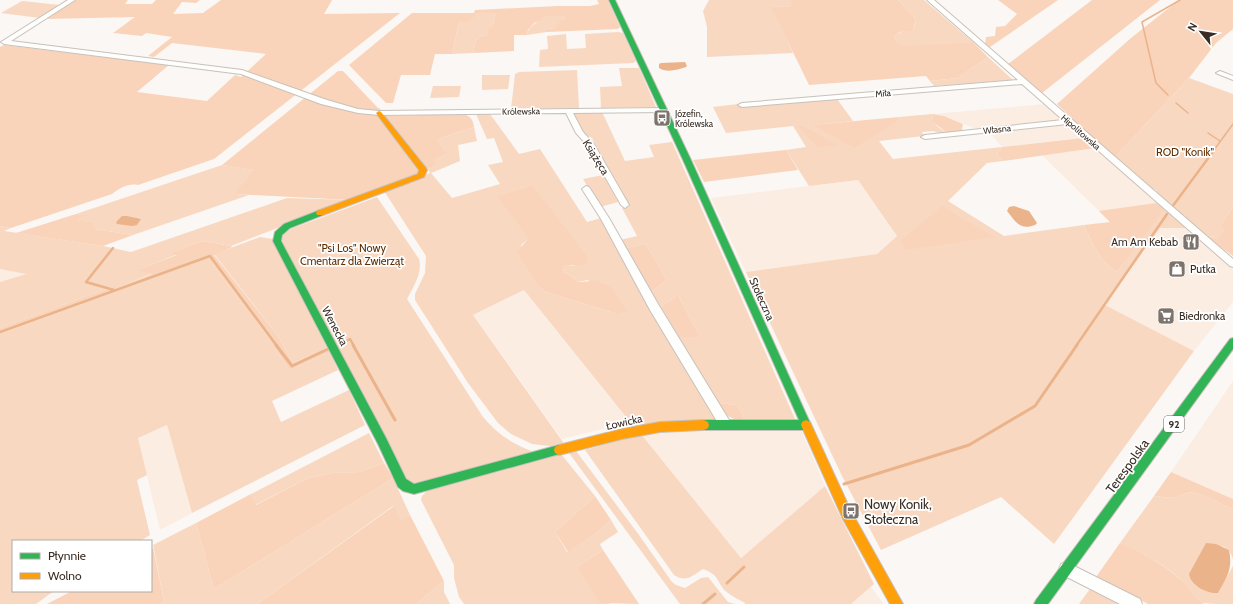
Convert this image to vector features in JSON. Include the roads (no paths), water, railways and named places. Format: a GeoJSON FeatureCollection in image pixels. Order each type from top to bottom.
{"type":"FeatureCollection","features":[{"type":"Feature","properties":{"kind":"street","name":"Królewska"},"geometry":{"type":"LineString","coordinates":[[72,0],[4,42],[242,72],[324,102],[358,111],[379,113],[663,110]]}},
{"type":"Feature","properties":{"kind":"street","name":"Stołeczna"},"geometry":{"type":"LineString","coordinates":[[612,0],[850,520],[897,604]]}},
{"type":"Feature","properties":{"kind":"street","name":"Hipolitowska"},"geometry":{"type":"LineString","coordinates":[[930,0],[1233,264]]}},
{"type":"Feature","properties":{"kind":"street"},"geometry":{"type":"LineString","coordinates":[[1220,73],[1233,78]]}},
{"type":"Feature","properties":{"kind":"street","name":"Miła"},"geometry":{"type":"LineString","coordinates":[[742,105],[1024,82]]}},
{"type":"Feature","properties":{"kind":"street","name":"Książęca"},"geometry":{"type":"LineString","coordinates":[[568,110],[580,133],[590,144],[625,205]]}},
{"type":"Feature","properties":{"kind":"street","name":"Wenecka"},"geometry":{"type":"LineString","coordinates":[[379,113],[423,170],[422,175],[287,226],[281,229],[277,237],[277,241],[382,441],[402,483],[407,487],[414,489],[452,480]]}},
{"type":"Feature","properties":{"kind":"street","name":"Własna"},"geometry":{"type":"LineString","coordinates":[[925,137],[1069,122]]}},
{"type":"Feature","properties":{"kind":"street"},"geometry":{"type":"LineString","coordinates":[[586,189],[605,218],[654,307],[725,424]]}},
{"type":"Feature","properties":{"kind":"street","name":"Terespolska"},"geometry":{"type":"LineString","coordinates":[[1040,604],[1233,342]]}},
{"type":"Feature","properties":{"kind":"street","name":"Łowicka"},"geometry":{"type":"LineString","coordinates":[[452,480],[548,453],[660,427],[725,424],[806,425]]}},
{"type":"Feature","properties":{"kind":"street"},"geometry":{"type":"LineString","coordinates":[[1066,569],[1135,604]]}},
{"type":"Feature","properties":{"kind":"waterway"},"geometry":{"type":"LineString","coordinates":[[1168,95],[1156,83],[1142,22],[1180,0]]}},
{"type":"Feature","properties":{"kind":"waterway"},"geometry":{"type":"LineString","coordinates":[[1176,103],[1188,113]]}},
{"type":"Feature","properties":{"kind":"waterway"},"geometry":{"type":"LineString","coordinates":[[1214,150],[1233,124]]}},
{"type":"Feature","properties":{"kind":"waterway"},"geometry":{"type":"LineString","coordinates":[[1208,133],[1220,141]]}},
{"type":"Feature","properties":{"kind":"waterway"},"geometry":{"type":"LineString","coordinates":[[1172,207],[1215,149]]}},
{"type":"Feature","properties":{"kind":"waterway"},"geometry":{"type":"LineString","coordinates":[[1076,346],[1167,214]]}},
{"type":"Feature","properties":{"kind":"waterway"},"geometry":{"type":"LineString","coordinates":[[113,248],[86,282],[114,290]]}},
{"type":"Feature","properties":{"kind":"waterway"},"geometry":{"type":"LineString","coordinates":[[0,332],[210,256],[277,346]]}},
{"type":"Feature","properties":{"kind":"waterway"},"geometry":{"type":"LineString","coordinates":[[342,343],[350,339],[354,346]]}},
{"type":"Feature","properties":{"kind":"waterway"},"geometry":{"type":"LineString","coordinates":[[276,345],[292,366],[328,349]]}},
{"type":"Feature","properties":{"kind":"waterway"},"geometry":{"type":"LineString","coordinates":[[353,345],[395,420]]}},
{"type":"Feature","properties":{"kind":"waterway"},"geometry":{"type":"LineString","coordinates":[[844,484],[969,445],[1035,406],[1077,345]]}},
{"type":"Feature","properties":{"kind":"waterway"},"geometry":{"type":"LineString","coordinates":[[727,583],[744,567]]}},
{"type":"Feature","properties":{"kind":"waterway"},"geometry":{"type":"LineString","coordinates":[[703,604],[715,594]]}},
{"type":"Feature","properties":{"kind":"place","name":"Józefin, Królewska"},"geometry":{"type":"Point","coordinates":[662,118]}},
{"type":"Feature","properties":{"kind":"place","name":"Am Am Kebab"},"geometry":{"type":"Point","coordinates":[1191,242]}},
{"type":"Feature","properties":{"kind":"place","name":"Putka"},"geometry":{"type":"Point","coordinates":[1177,269]}},
{"type":"Feature","properties":{"kind":"place","name":"Biedronka"},"geometry":{"type":"Point","coordinates":[1166,316]}},
{"type":"Feature","properties":{"kind":"place","name":"Nowy Konik, Stołeczna"},"geometry":{"type":"Point","coordinates":[851,511]}},
{"type":"Feature","properties":{"kind":"park label","name":"ROD \"Konik\""},"geometry":{"type":"Point","coordinates":[1185,152]}},
{"type":"Feature","properties":{"kind":"park label","name":"\"Psi Los\" Nowy Cmentarz dla Zwierząt"},"geometry":{"type":"Point","coordinates":[352,254]}}]}
